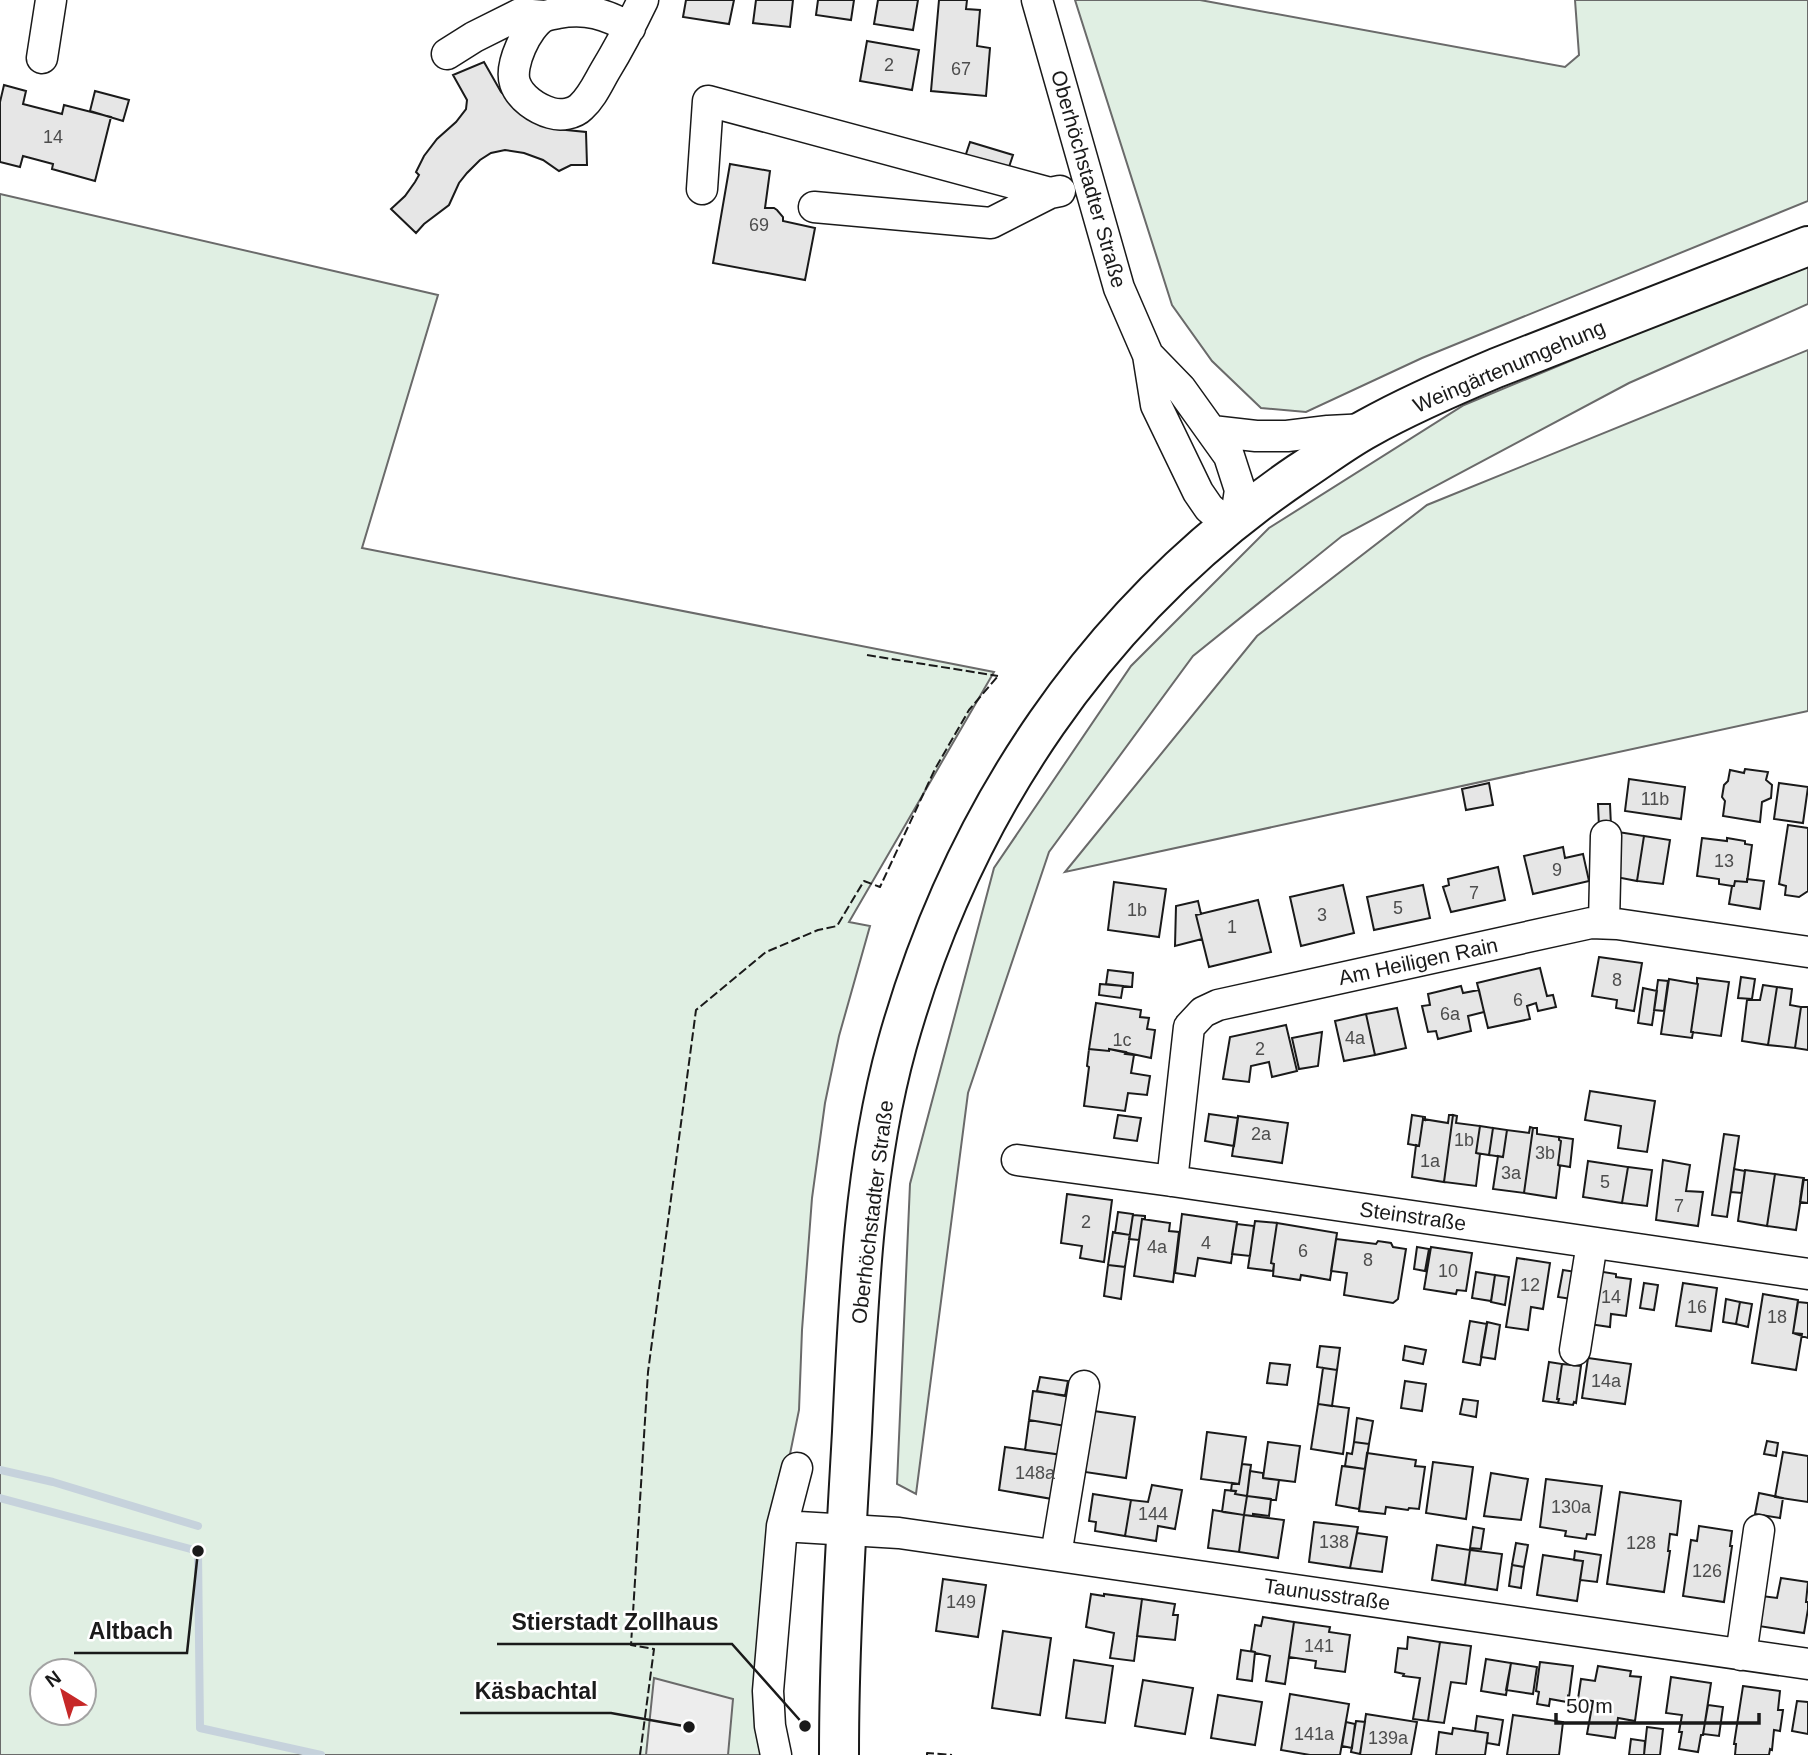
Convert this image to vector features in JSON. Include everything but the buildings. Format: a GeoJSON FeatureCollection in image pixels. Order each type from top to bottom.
{"type":"FeatureCollection","features":[{"type":"Feature","properties":{"kind":"main road","name":"Weingärtenumgehung"},"geometry":{"type":"LineString","coordinates":[[1229,525],[1280,486],[1367,429],[1474,377],[1808,246]]}},
{"type":"Feature","properties":{"kind":"main road","name":"Oberhöchstadter Straße"},"geometry":{"type":"LineString","coordinates":[[839,1755],[846,1529],[861,1275],[885,1096],[916,981],[941,915],[970,851],[1003,790],[1041,731],[1083,674],[1128,621],[1177,571],[1229,525]]}},
{"type":"Feature","properties":{"kind":"street"},"geometry":{"type":"LineString","coordinates":[[42,58],[51,0]]}},
{"type":"Feature","properties":{"kind":"street"},"geometry":{"type":"LineString","coordinates":[[544,16],[526,37],[520,49],[514,65],[515,83],[524,97],[541,110],[556,115],[579,109],[590,97],[643,0]]}},
{"type":"Feature","properties":{"kind":"street","name":"Oberhöchstadter Straße"},"geometry":{"type":"LineString","coordinates":[[1037,0],[1119,288],[1148,355],[1156,405],[1189,477],[1209,508],[1229,525],[1237,510],[1240,489],[1229,456],[1181,389],[1148,355]]}},
{"type":"Feature","properties":{"kind":"street"},"geometry":{"type":"LineString","coordinates":[[447,54],[520,14],[544,16],[587,11],[609,16],[630,28]]}},
{"type":"Feature","properties":{"kind":"street"},"geometry":{"type":"LineString","coordinates":[[702,189],[708,101],[1050,193]]}},
{"type":"Feature","properties":{"kind":"street"},"geometry":{"type":"LineString","coordinates":[[814,207],[991,223],[1050,193],[1090,186]]}},
{"type":"Feature","properties":{"kind":"street"},"geometry":{"type":"LineString","coordinates":[[1212,431],[1287,436],[1367,429]]}},
{"type":"Feature","properties":{"kind":"street"},"geometry":{"type":"LineString","coordinates":[[1604,923],[1606,836]]}},
{"type":"Feature","properties":{"kind":"street","name":"Am Heiligen Rain"},"geometry":{"type":"LineString","coordinates":[[1172,1181],[1189,1027],[1203,1012],[1218,1005],[1591,923],[1808,952]]}},
{"type":"Feature","properties":{"kind":"street","name":"Steinstraße"},"geometry":{"type":"LineString","coordinates":[[1017,1160],[1808,1274]]}},
{"type":"Feature","properties":{"kind":"street"},"geometry":{"type":"LineString","coordinates":[[1574,1350],[1592,1243]]}},
{"type":"Feature","properties":{"kind":"street"},"geometry":{"type":"LineString","coordinates":[[1056,1555],[1084,1386]]}},
{"type":"Feature","properties":{"kind":"street"},"geometry":{"type":"LineString","coordinates":[[776,1755],[768,1691],[782,1525],[797,1468]]}},
{"type":"Feature","properties":{"kind":"street","name":"Taunusstraße"},"geometry":{"type":"LineString","coordinates":[[782,1525],[899,1533],[1808,1664]]}},
{"type":"Feature","properties":{"kind":"street"},"geometry":{"type":"LineString","coordinates":[[1741,1655],[1759,1530]]}},
{"type":"Feature","properties":{"kind":"green space"},"geometry":{"type":"Polygon","coordinates":[[[1075,0],[1200,0],[1565,67],[1579,55],[1575,0],[1808,0],[1808,201],[1422,358],[1306,412],[1261,408],[1212,361],[1172,305],[1075,0]]]}},
{"type":"Feature","properties":{"kind":"green space"},"geometry":{"type":"Polygon","coordinates":[[[0,194],[438,295],[362,548],[994,672],[849,922],[870,926],[839,1036],[825,1103],[812,1198],[799,1410],[771,1547],[768,1755],[0,1755],[0,194]]]}},
{"type":"Feature","properties":{"kind":"green space"},"geometry":{"type":"Polygon","coordinates":[[[1808,262],[1808,304],[1629,383],[1342,536],[1193,656],[1049,852],[968,1093],[916,1494],[897,1484],[910,1184],[994,868],[1131,666],[1269,528],[1464,405],[1808,262]]]}},
{"type":"Feature","properties":{"kind":"green space"},"geometry":{"type":"Polygon","coordinates":[[[1808,350],[1808,711],[1065,872],[1257,636],[1427,505],[1808,350]]]}},
{"type":"Feature","properties":{"kind":"shaded area"},"geometry":{"type":"Polygon","coordinates":[[[654,1678],[733,1699],[728,1755],[646,1755],[654,1678]]]}},
{"type":"Feature","properties":{"kind":"waterway"},"geometry":{"type":"LineString","coordinates":[[0,1470],[53,1482],[198,1526]]}},
{"type":"Feature","properties":{"kind":"waterway"},"geometry":{"type":"LineString","coordinates":[[0,1498],[198,1551],[200,1728],[321,1755]]}},
{"type":"Feature","properties":{"kind":"fence"},"geometry":{"type":"LineString","coordinates":[[867,655],[998,676]]}},
{"type":"Feature","properties":{"kind":"fence"},"geometry":{"type":"LineString","coordinates":[[640,1755],[654,1649],[631,1645],[648,1372],[696,1010],[766,952],[818,930],[837,926],[864,881],[880,887],[935,769],[969,710],[998,676]]}},
{"type":"Feature","properties":{"kind":"fence"},"geometry":{"type":"LineString","coordinates":[[927,1755],[952,1755]]}},
{"type":"Feature","properties":{"kind":"place","name":"Altbach"},"geometry":{"type":"Point","coordinates":[198,1551]}},
{"type":"Feature","properties":{"kind":"place","name":"Stierstadt Zollhaus"},"geometry":{"type":"Point","coordinates":[805,1726]}},
{"type":"Feature","properties":{"kind":"place","name":"Käsbachtal"},"geometry":{"type":"Point","coordinates":[689,1727]}}]}
